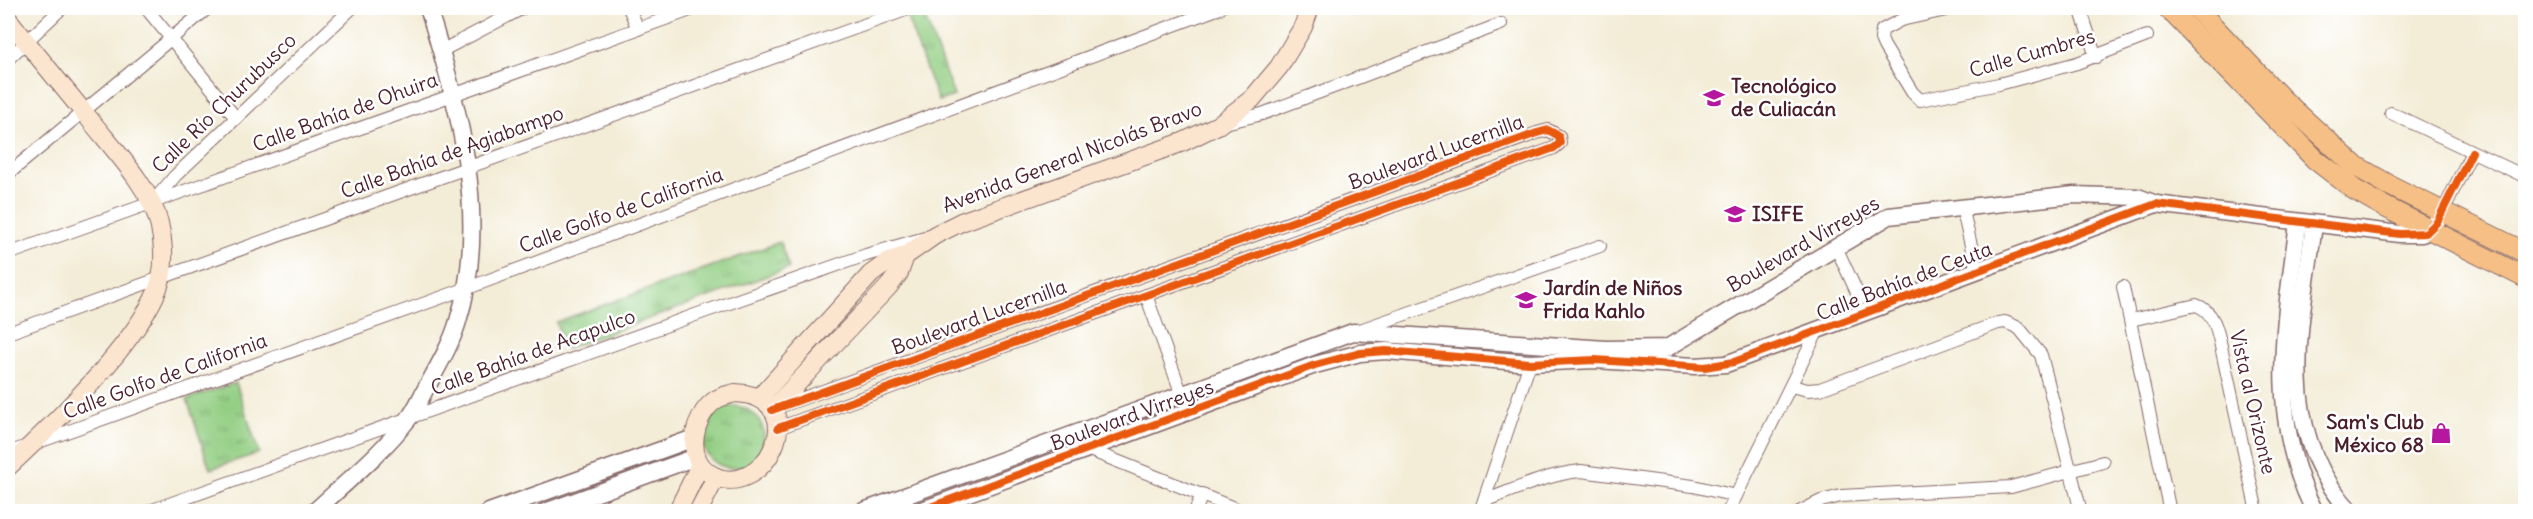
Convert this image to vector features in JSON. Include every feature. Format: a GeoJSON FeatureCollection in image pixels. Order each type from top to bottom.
{"type":"FeatureCollection","features":[{"type":"Feature","properties":{"kind":"main road","name":"Avenida General Nicolás Bravo"},"geometry":{"type":"LineString","coordinates":[[765,404],[888,286],[899,273],[905,256],[934,235],[981,213],[1183,141],[1218,125],[1252,99],[1279,67],[1303,27],[1310,8]]}},
{"type":"Feature","properties":{"kind":"main road"},"geometry":{"type":"LineString","coordinates":[[2168,8],[2325,168],[2385,207],[2526,278]]}},
{"type":"Feature","properties":{"kind":"main road"},"geometry":{"type":"LineString","coordinates":[[2196,8],[2282,99],[2344,158],[2389,185],[2526,253]]}},
{"type":"Feature","properties":{"kind":"main road"},"geometry":{"type":"LineString","coordinates":[[8,19],[112,147],[152,203],[160,224],[162,238],[162,278],[151,304],[135,330],[34,444],[8,467]]}},
{"type":"Feature","properties":{"kind":"main road"},"geometry":{"type":"LineString","coordinates":[[677,512],[698,461],[694,438],[705,412],[718,399],[735,393],[747,393],[765,404],[777,419],[778,441],[773,452],[756,470],[730,479],[716,477],[698,461]]}},
{"type":"Feature","properties":{"kind":"main road"},"geometry":{"type":"LineString","coordinates":[[699,512],[716,477]]}},
{"type":"Feature","properties":{"kind":"street"},"geometry":{"type":"LineString","coordinates":[[8,59],[62,8]]}},
{"type":"Feature","properties":{"kind":"street"},"geometry":{"type":"LineString","coordinates":[[146,8],[236,118]]}},
{"type":"Feature","properties":{"kind":"street"},"geometry":{"type":"LineString","coordinates":[[8,174],[208,8]]}},
{"type":"Feature","properties":{"kind":"street","name":"Calle Río Churubusco"},"geometry":{"type":"LineString","coordinates":[[152,203],[175,176],[352,8]]}},
{"type":"Feature","properties":{"kind":"street"},"geometry":{"type":"LineString","coordinates":[[314,512],[387,443],[409,417],[438,366],[458,324],[473,240],[470,181],[452,94],[428,8]]}},
{"type":"Feature","properties":{"kind":"street"},"geometry":{"type":"LineString","coordinates":[[441,51],[523,8]]}},
{"type":"Feature","properties":{"kind":"street"},"geometry":{"type":"LineString","coordinates":[[629,8],[638,29]]}},
{"type":"Feature","properties":{"kind":"street","name":"Calle Bahía de Ohuira"},"geometry":{"type":"LineString","coordinates":[[8,254],[696,8]]}},
{"type":"Feature","properties":{"kind":"street","name":"Calle Bahía de Agiabampo"},"geometry":{"type":"LineString","coordinates":[[8,333],[910,8]]}},
{"type":"Feature","properties":{"kind":"street","name":"Calle Golfo de California"},"geometry":{"type":"LineString","coordinates":[[8,453],[465,289],[1220,8]]}},
{"type":"Feature","properties":{"kind":"street","name":"Calle Cumbres"},"geometry":{"type":"LineString","coordinates":[[1955,8],[1901,20],[1885,27],[1881,34],[1884,46],[1912,92],[1920,100],[1926,101],[1999,84],[2096,57],[2147,36]]}},
{"type":"Feature","properties":{"kind":"street"},"geometry":{"type":"LineString","coordinates":[[2080,8],[2096,57]]}},
{"type":"Feature","properties":{"kind":"street"},"geometry":{"type":"LineString","coordinates":[[1218,125],[1262,114],[1501,24]]}},
{"type":"Feature","properties":{"kind":"street"},"geometry":{"type":"LineString","coordinates":[[2391,113],[2526,177]]}},
{"type":"Feature","properties":{"kind":"street","name":"Boulevard Lucernilla"},"geometry":{"type":"LineString","coordinates":[[765,404],[1536,133],[1552,131],[1559,136],[1560,143],[1554,148],[778,428]]}},
{"type":"Feature","properties":{"kind":"street"},"geometry":{"type":"LineString","coordinates":[[2431,230],[2443,212],[2472,152]]}},
{"type":"Feature","properties":{"kind":"street","name":"Boulevard Virreyes"},"geometry":{"type":"LineString","coordinates":[[861,512],[1353,332],[1412,345],[1667,348],[1889,216],[2092,194],[2138,197],[2157,204]]}},
{"type":"Feature","properties":{"kind":"street","name":"Calle Bahía de Ceuta"},"geometry":{"type":"LineString","coordinates":[[1360,353],[1386,351],[1412,345],[1530,363],[1595,360],[1716,366],[1750,357],[2157,204],[2406,235],[2422,234],[2431,230]]}},
{"type":"Feature","properties":{"kind":"street"},"geometry":{"type":"LineString","coordinates":[[1962,207],[1977,271]]}},
{"type":"Feature","properties":{"kind":"street"},"geometry":{"type":"LineString","coordinates":[[2306,224],[2282,358],[2283,399],[2294,459],[2315,512]]}},
{"type":"Feature","properties":{"kind":"street"},"geometry":{"type":"LineString","coordinates":[[2306,224],[2297,360],[2300,411],[2304,429],[2319,466],[2350,512]]}},
{"type":"Feature","properties":{"kind":"street","name":"Calle Bahía de Acapulco"},"geometry":{"type":"LineString","coordinates":[[147,512],[866,255],[934,235]]}},
{"type":"Feature","properties":{"kind":"street"},"geometry":{"type":"LineString","coordinates":[[1353,332],[1600,246]]}},
{"type":"Feature","properties":{"kind":"street"},"geometry":{"type":"LineString","coordinates":[[1836,247],[1860,299]]}},
{"type":"Feature","properties":{"kind":"street"},"geometry":{"type":"LineString","coordinates":[[2123,287],[2170,512]]}},
{"type":"Feature","properties":{"kind":"street"},"geometry":{"type":"LineString","coordinates":[[1146,295],[1182,395]]}},
{"type":"Feature","properties":{"kind":"street","name":"Vista al Orizonte"},"geometry":{"type":"LineString","coordinates":[[2131,321],[2196,305],[2210,314],[2222,351],[2257,512]]}},
{"type":"Feature","properties":{"kind":"street"},"geometry":{"type":"LineString","coordinates":[[1791,387],[1820,390],[2005,322],[2024,332],[2041,355],[2081,512]]}},
{"type":"Feature","properties":{"kind":"street"},"geometry":{"type":"LineString","coordinates":[[1728,512],[1818,330]]}},
{"type":"Feature","properties":{"kind":"street","name":"Boulevard Virreyes"},"geometry":{"type":"LineString","coordinates":[[917,512],[1315,365],[1360,353]]}},
{"type":"Feature","properties":{"kind":"street"},"geometry":{"type":"LineString","coordinates":[[1482,506],[1530,363]]}},
{"type":"Feature","properties":{"kind":"street"},"geometry":{"type":"LineString","coordinates":[[489,512],[694,438]]}},
{"type":"Feature","properties":{"kind":"street"},"geometry":{"type":"LineString","coordinates":[[1087,449],[1244,512]]}},
{"type":"Feature","properties":{"kind":"street"},"geometry":{"type":"LineString","coordinates":[[545,512],[698,461]]}},
{"type":"Feature","properties":{"kind":"street"},"geometry":{"type":"LineString","coordinates":[[1799,512],[1821,501],[1841,496],[1991,489],[2040,480],[2103,462]]}},
{"type":"Feature","properties":{"kind":"street"},"geometry":{"type":"LineString","coordinates":[[1482,506],[1540,481],[1581,471],[1684,485],[1736,496]]}},
{"type":"Feature","properties":{"kind":"street"},"geometry":{"type":"LineString","coordinates":[[1196,512],[1202,494]]}},
{"type":"Feature","properties":{"kind":"green space"},"geometry":{"type":"Polygon","coordinates":[[[923,12],[954,96],[938,101],[907,18],[923,12]]]}},
{"type":"Feature","properties":{"kind":"green space"},"geometry":{"type":"Polygon","coordinates":[[[780,242],[789,268],[565,349],[556,322],[780,242]]]}},
{"type":"Feature","properties":{"kind":"green space"},"geometry":{"type":"Polygon","coordinates":[[[236,383],[259,453],[210,469],[187,399],[236,383]]]}},
{"type":"Feature","properties":{"kind":"green space"},"geometry":{"type":"Polygon","coordinates":[[[727,406],[739,406],[755,415],[762,425],[764,437],[762,449],[755,459],[739,468],[727,468],[716,463],[707,454],[702,443],[702,431],[707,420],[716,411],[727,406]]]}},
{"type":"Feature","properties":{"kind":"cycle path"},"geometry":{"type":"LineString","coordinates":[[772,410],[1537,133],[1548,130],[1559,136],[1560,143],[1554,148],[778,428]]}},
{"type":"Feature","properties":{"kind":"cycle path"},"geometry":{"type":"LineString","coordinates":[[917,512],[1315,365],[1360,353],[1386,351],[1530,363],[1595,360],[1705,367],[1734,362],[2156,204],[2400,234],[2426,233],[2437,222],[2472,152]]}},
{"type":"Feature","properties":{"kind":"place","name":"Tecnológico de Culiacán"},"geometry":{"type":"Point","coordinates":[1714,98]}},
{"type":"Feature","properties":{"kind":"place","name":"ISIFE"},"geometry":{"type":"Point","coordinates":[1735,214]}},
{"type":"Feature","properties":{"kind":"place","name":"Jardín de Niños Frida Kahlo"},"geometry":{"type":"Point","coordinates":[1526,300]}},
{"type":"Feature","properties":{"kind":"place","name":"Sam's Club México 68"},"geometry":{"type":"Point","coordinates":[2441,433]}}]}
